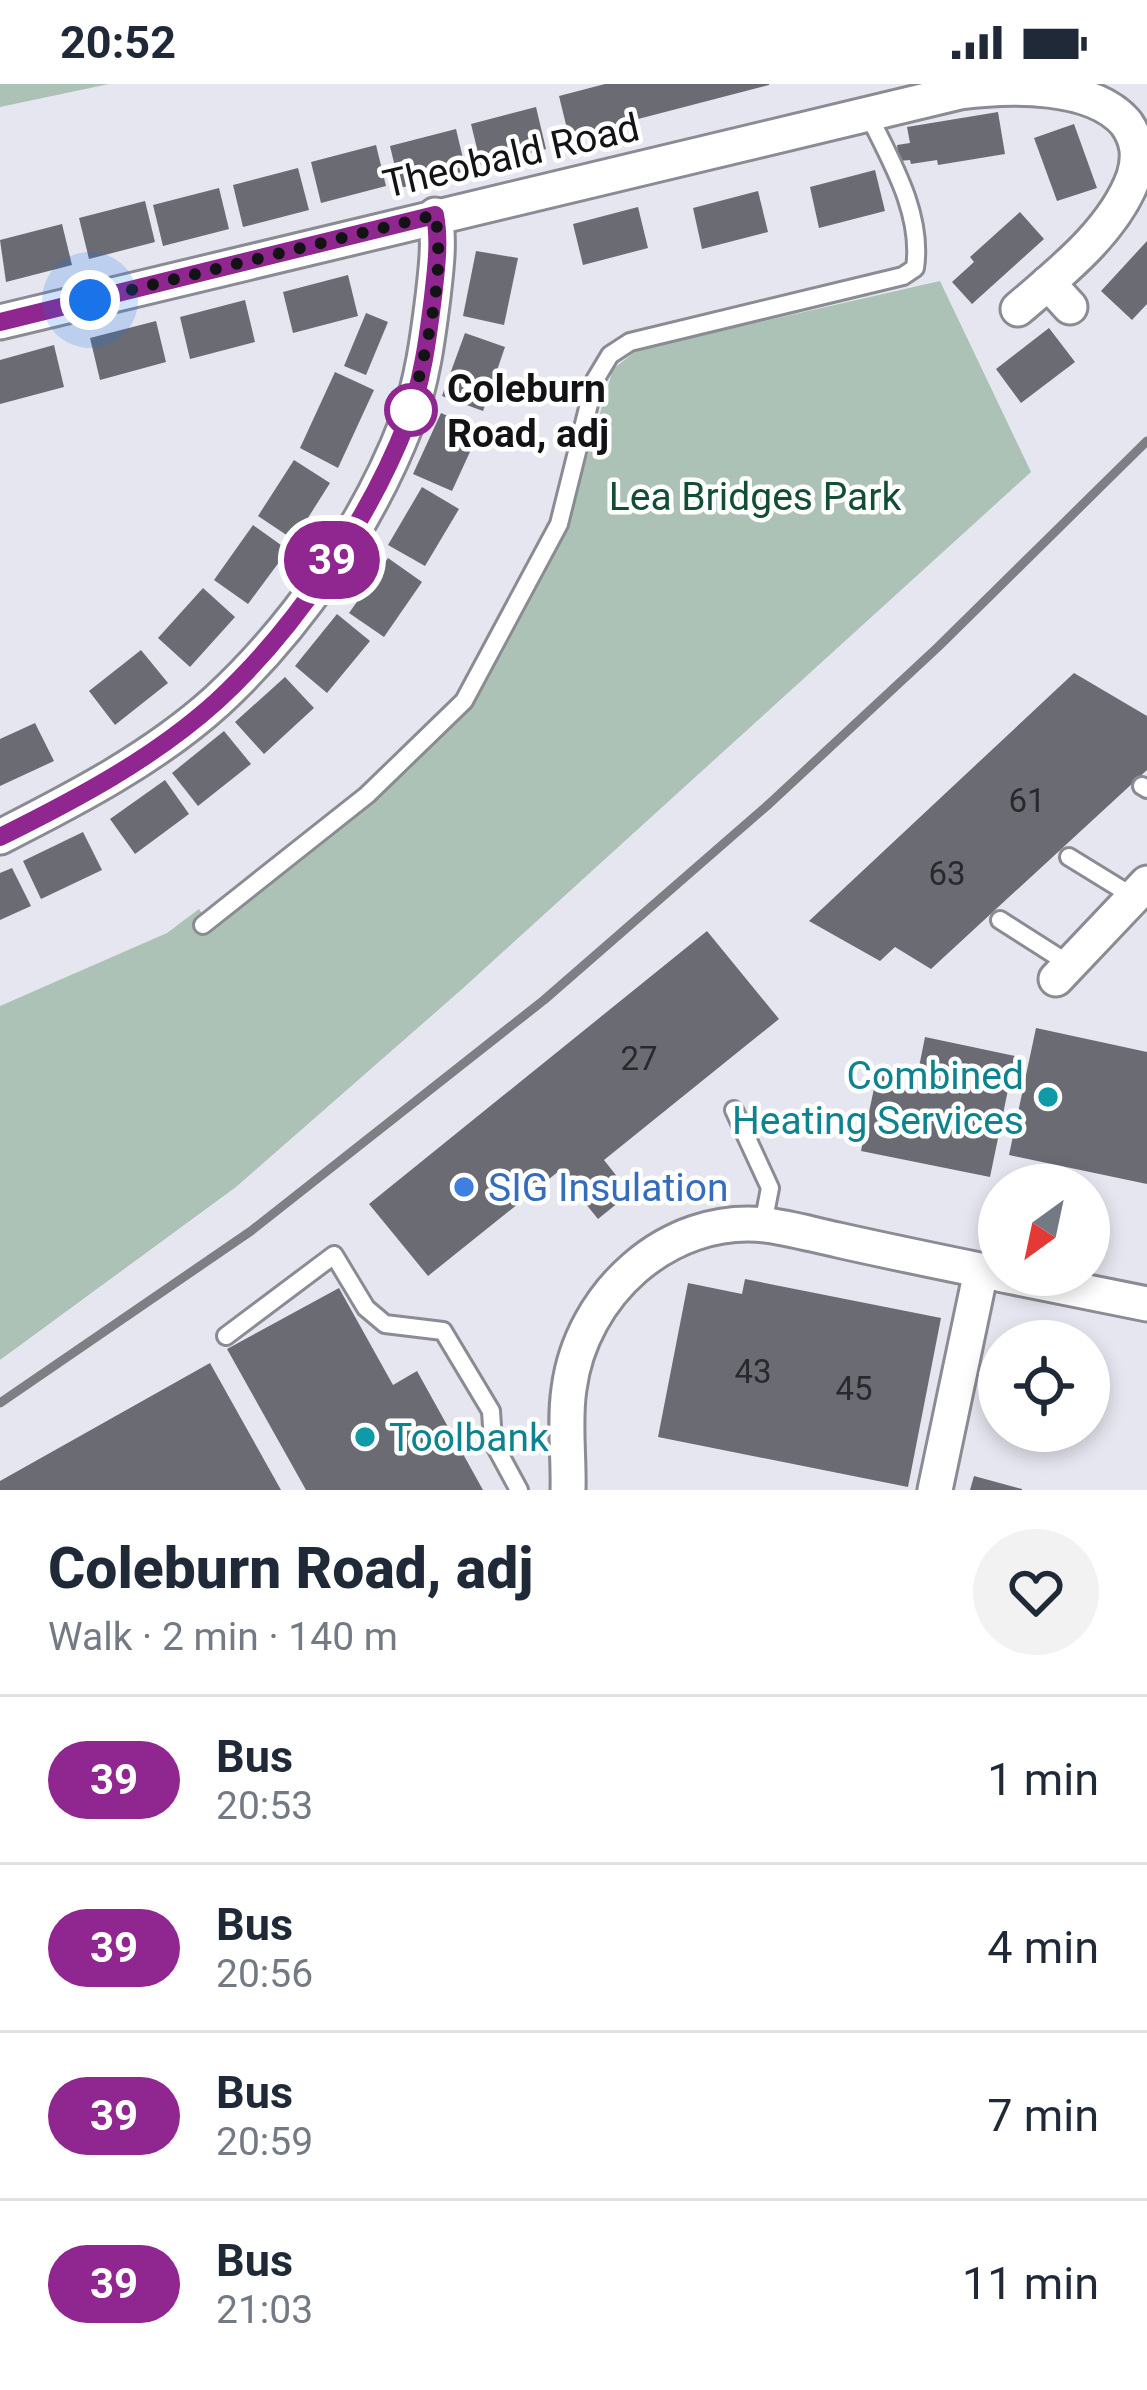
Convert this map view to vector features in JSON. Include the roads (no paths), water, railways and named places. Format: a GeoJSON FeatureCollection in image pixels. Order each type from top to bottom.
{"type":"FeatureCollection","features":[{"type":"Feature","properties":{"kind":"street","name":"Theobald Road"},"geometry":{"type":"LineString","coordinates":[[0,322],[960,92],[1050,88],[1094,97],[1119,112],[1132,132],[1139,152],[1133,179],[1059,295],[1018,309]]}},
{"type":"Feature","properties":{"kind":"street"},"geometry":{"type":"LineString","coordinates":[[0,837],[167,740],[217,700],[316,585],[369,502],[409,420],[436,273],[435,215]]}},
{"type":"Feature","properties":{"kind":"street"},"geometry":{"type":"LineString","coordinates":[[1062,971],[1139,899]]}},
{"type":"Feature","properties":{"kind":"street"},"geometry":{"type":"LineString","coordinates":[[568,1490],[568,1391],[579,1345],[599,1305],[626,1273],[658,1250],[694,1232],[764,1224],[978,1270]]}},
{"type":"Feature","properties":{"kind":"street"},"geometry":{"type":"LineString","coordinates":[[935,1490],[988,1296]]}},
{"type":"Feature","properties":{"kind":"street"},"geometry":{"type":"LineString","coordinates":[[1108,1296],[1147,1304]]}},
{"type":"Feature","properties":{"kind":"lane"},"geometry":{"type":"LineString","coordinates":[[203,926],[367,795],[464,701],[559,524],[595,380],[610,355],[630,342],[903,277],[915,268],[916,235],[898,174],[868,114]]}},
{"type":"Feature","properties":{"kind":"lane"},"geometry":{"type":"LineString","coordinates":[[1069,857],[1139,899]]}},
{"type":"Feature","properties":{"kind":"lane"},"geometry":{"type":"LineString","coordinates":[[1000,920],[1062,971]]}},
{"type":"Feature","properties":{"kind":"lane"},"geometry":{"type":"LineString","coordinates":[[734,1110],[770,1189],[764,1224]]}},
{"type":"Feature","properties":{"kind":"lane"},"geometry":{"type":"LineString","coordinates":[[226,1336],[334,1255],[366,1308],[385,1324],[443,1331],[491,1411],[493,1442],[519,1490]]}},
{"type":"Feature","properties":{"kind":"railway"},"geometry":{"type":"LineString","coordinates":[[0,1403],[251,1231],[544,1000],[769,804],[938,647],[1147,441]]}},
{"type":"Feature","properties":{"kind":"place","name":"Coleburn Road, adj"},"geometry":{"type":"Point","coordinates":[411,410]}},
{"type":"Feature","properties":{"kind":"place","name":"Combined Heating Services"},"geometry":{"type":"Point","coordinates":[1048,1097]}},
{"type":"Feature","properties":{"kind":"place","name":"SIG Insulation"},"geometry":{"type":"Point","coordinates":[464,1187]}},
{"type":"Feature","properties":{"kind":"place","name":"Toolbank"},"geometry":{"type":"Point","coordinates":[365,1437]}},
{"type":"Feature","properties":{"kind":"park label","name":"Lea Bridges Park"},"geometry":{"type":"Point","coordinates":[755,496]}}]}
